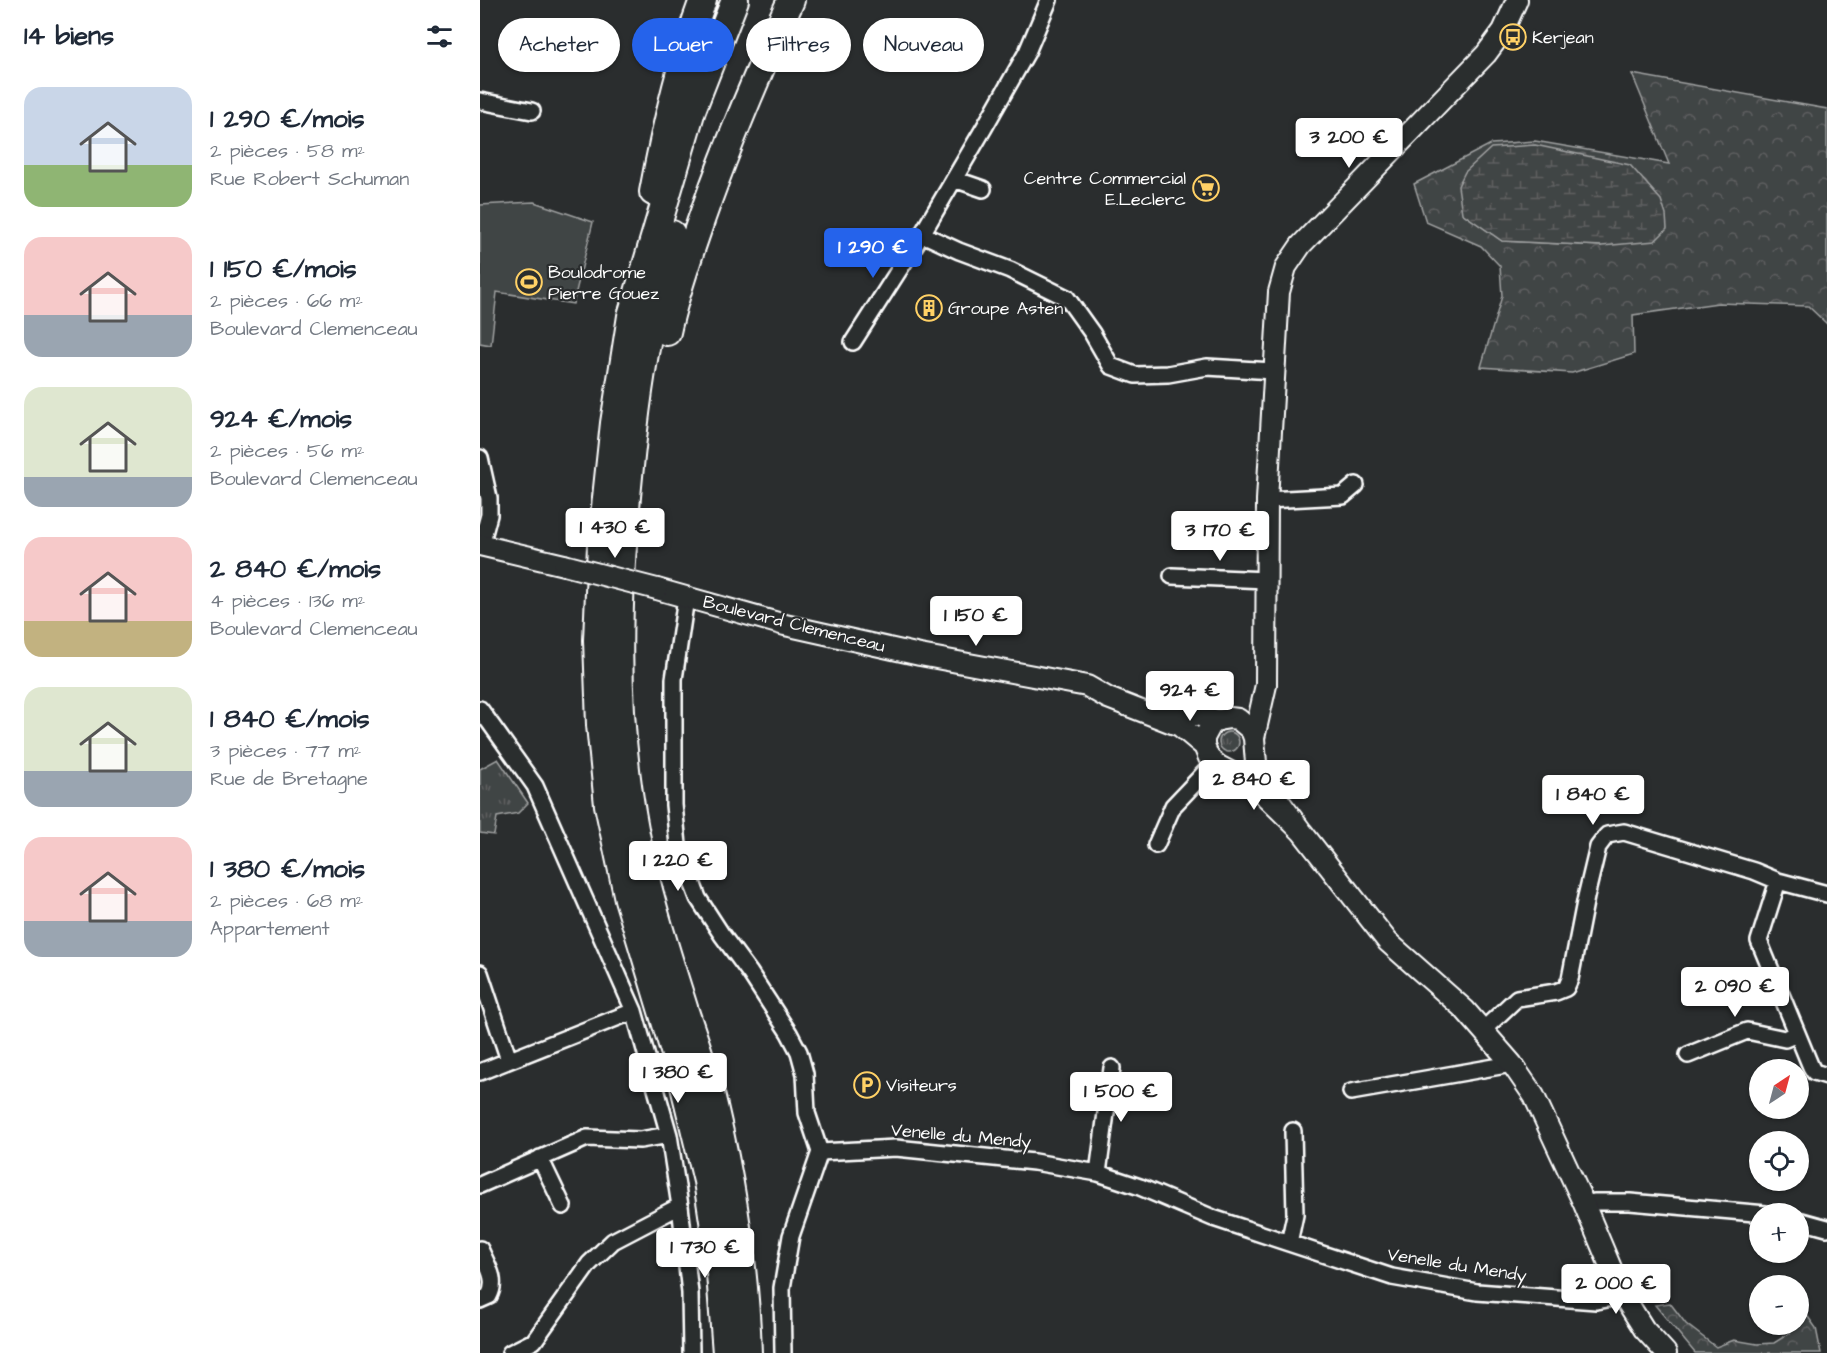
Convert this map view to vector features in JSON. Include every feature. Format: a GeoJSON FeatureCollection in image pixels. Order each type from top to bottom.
{"type":"FeatureCollection","features":[{"type":"Feature","properties":{"kind":"highway"},"geometry":{"type":"LineString","coordinates":[[703,0],[676,87],[659,160],[631,316],[614,423],[601,545],[597,640],[608,805],[628,899],[681,1074],[707,1182],[719,1260],[726,1353]]}},
{"type":"Feature","properties":{"kind":"highway"},"geometry":{"type":"LineString","coordinates":[[631,316],[692,110],[735,0]]}},
{"type":"Feature","properties":{"kind":"highway"},"geometry":{"type":"LineString","coordinates":[[746,0],[731,36],[692,150],[650,326],[634,433],[623,535],[619,671],[626,772],[635,831],[655,909],[707,1080],[730,1177],[743,1262],[748,1353]]}},
{"type":"Feature","properties":{"kind":"highway"},"geometry":{"type":"LineString","coordinates":[[623,535],[648,411],[674,303],[710,195],[745,102],[790,0]]}},
{"type":"Feature","properties":{"kind":"street"},"geometry":{"type":"LineString","coordinates":[[853,342],[922,234],[1027,52],[1049,0]]}},
{"type":"Feature","properties":{"kind":"street"},"geometry":{"type":"LineString","coordinates":[[1156,845],[1173,806],[1219,765],[1240,766],[1247,762],[1254,742],[1266,679],[1267,500],[1279,292],[1286,267],[1301,245],[1486,54],[1503,31],[1517,0]]}},
{"type":"Feature","properties":{"kind":"street"},"geometry":{"type":"LineString","coordinates":[[480,101],[532,111]]}},
{"type":"Feature","properties":{"kind":"street"},"geometry":{"type":"LineString","coordinates":[[954,179],[983,189]]}},
{"type":"Feature","properties":{"kind":"street"},"geometry":{"type":"LineString","coordinates":[[922,234],[1010,270],[1067,298],[1092,333],[1111,366],[1135,375],[1168,374],[1207,367],[1274,370]]}},
{"type":"Feature","properties":{"kind":"street"},"geometry":{"type":"LineString","coordinates":[[480,458],[489,498],[489,515],[480,545]]}},
{"type":"Feature","properties":{"kind":"street"},"geometry":{"type":"LineString","coordinates":[[1267,500],[1343,496],[1356,485]]}},
{"type":"Feature","properties":{"kind":"street","name":"Boulevard Clemenceau"},"geometry":{"type":"LineString","coordinates":[[480,545],[657,589],[785,625],[920,655],[1087,686],[1108,698],[1180,726],[1204,746]]}},
{"type":"Feature","properties":{"kind":"street"},"geometry":{"type":"LineString","coordinates":[[1172,576],[1267,580]]}},
{"type":"Feature","properties":{"kind":"street"},"geometry":{"type":"LineString","coordinates":[[686,597],[674,679],[674,806],[678,845],[698,898],[789,1033],[799,1052],[805,1074],[807,1113],[820,1152],[791,1236],[782,1288],[783,1353]]}},
{"type":"Feature","properties":{"kind":"street"},"geometry":{"type":"LineString","coordinates":[[1087,686],[1120,688],[1186,713],[1238,719],[1245,723],[1251,730],[1260,775],[1302,832],[1388,942],[1484,1030],[1534,1096],[1584,1204],[1622,1294],[1644,1329],[1666,1353]]}},
{"type":"Feature","properties":{"kind":"street"},"geometry":{"type":"LineString","coordinates":[[1262,697],[1246,710],[1224,719],[1207,731],[1204,746],[1209,758],[1252,783],[1302,832]]}},
{"type":"Feature","properties":{"kind":"street"},"geometry":{"type":"LineString","coordinates":[[480,709],[535,786],[634,1011],[669,1135],[690,1293],[691,1353]]}},
{"type":"Feature","properties":{"kind":"street"},"geometry":{"type":"LineString","coordinates":[[1484,1030],[1517,998],[1557,992],[1566,988],[1570,979],[1586,897],[1599,847],[1607,835],[1624,832],[1754,871],[1778,881],[1827,894]]}},
{"type":"Feature","properties":{"kind":"street"},"geometry":{"type":"LineString","coordinates":[[1778,881],[1759,941],[1811,1067],[1814,1072],[1827,1076]]}},
{"type":"Feature","properties":{"kind":"street"},"geometry":{"type":"LineString","coordinates":[[480,976],[509,1060]]}},
{"type":"Feature","properties":{"kind":"street"},"geometry":{"type":"LineString","coordinates":[[480,1072],[634,1011]]}},
{"type":"Feature","properties":{"kind":"street"},"geometry":{"type":"LineString","coordinates":[[1688,1055],[1747,1031],[1785,1039],[1797,1034]]}},
{"type":"Feature","properties":{"kind":"street"},"geometry":{"type":"LineString","coordinates":[[1351,1092],[1512,1064]]}},
{"type":"Feature","properties":{"kind":"street"},"geometry":{"type":"LineString","coordinates":[[1098,1173],[1112,1068]]}},
{"type":"Feature","properties":{"kind":"street"},"geometry":{"type":"LineString","coordinates":[[1289,1243],[1295,1215],[1293,1131]]}},
{"type":"Feature","properties":{"kind":"street"},"geometry":{"type":"LineString","coordinates":[[480,1185],[587,1138],[640,1140],[669,1135]]}},
{"type":"Feature","properties":{"kind":"street","name":"Venelle du Mendy"},"geometry":{"type":"LineString","coordinates":[[820,1152],[896,1148],[1034,1162],[1098,1173],[1140,1187],[1213,1218],[1392,1277],[1477,1292],[1596,1301],[1616,1298],[1622,1294]]}},
{"type":"Feature","properties":{"kind":"street"},"geometry":{"type":"LineString","coordinates":[[540,1158],[563,1206]]}},
{"type":"Feature","properties":{"kind":"street"},"geometry":{"type":"LineString","coordinates":[[1584,1204],[1630,1202],[1749,1212]]}},
{"type":"Feature","properties":{"kind":"street"},"geometry":{"type":"LineString","coordinates":[[510,1353],[534,1341],[589,1264],[613,1240],[680,1206]]}},
{"type":"Feature","properties":{"kind":"street"},"geometry":{"type":"LineString","coordinates":[[1809,1223],[1827,1228]]}},
{"type":"Feature","properties":{"kind":"street"},"geometry":{"type":"LineString","coordinates":[[480,1249],[494,1283],[489,1296],[480,1300]]}},
{"type":"Feature","properties":{"kind":"green space"},"geometry":{"type":"Polygon","coordinates":[[[1632,74],[1827,109],[1827,324],[1808,306],[1718,303],[1633,315],[1634,354],[1572,373],[1481,367],[1502,296],[1500,266],[1481,246],[1426,222],[1414,184],[1491,144],[1535,141],[1669,164],[1632,74]],[[1462,213],[1502,241],[1602,246],[1462,213]]]}},
{"type":"Feature","properties":{"kind":"green space"},"geometry":{"type":"Polygon","coordinates":[[[1535,145],[1630,165],[1661,200],[1666,215],[1667,229],[1655,241],[1602,246],[1502,241],[1462,213],[1458,186],[1465,172],[1491,148],[1535,145]]]}},
{"type":"Feature","properties":{"kind":"green space","name":"Boulodrome Pierre Gouez"},"geometry":{"type":"Polygon","coordinates":[[[534,202],[593,222],[573,304],[497,292],[491,345],[480,343],[480,205],[534,202]]]}},
{"type":"Feature","properties":{"kind":"green space"},"geometry":{"type":"Polygon","coordinates":[[[1229,732],[1236,735],[1239,742],[1236,749],[1229,752],[1222,749],[1219,742],[1222,735],[1229,732]]]}},
{"type":"Feature","properties":{"kind":"green space"},"geometry":{"type":"Polygon","coordinates":[[[498,759],[528,803],[518,813],[497,817],[494,835],[480,833],[480,769],[498,759]]]}},
{"type":"Feature","properties":{"kind":"green space"},"geometry":{"type":"Polygon","coordinates":[[[1670,1303],[1686,1324],[1716,1347],[1734,1340],[1757,1344],[1774,1343],[1787,1335],[1809,1335],[1809,1318],[1816,1328],[1821,1353],[1695,1353],[1655,1305],[1670,1303]]]}},
{"type":"Feature","properties":{"kind":"place","name":"Kerjean"},"geometry":{"type":"Point","coordinates":[1513,37]}},
{"type":"Feature","properties":{"kind":"place","name":"Centre Commercial E.Leclerc"},"geometry":{"type":"Point","coordinates":[1206,188]}},
{"type":"Feature","properties":{"kind":"place","name":"Boulodrome Pierre Gouez"},"geometry":{"type":"Point","coordinates":[529,282]}},
{"type":"Feature","properties":{"kind":"place","name":"Groupe Asten"},"geometry":{"type":"Point","coordinates":[929,308]}},
{"type":"Feature","properties":{"kind":"place","name":"Visiteurs"},"geometry":{"type":"Point","coordinates":[867,1085]}}]}
